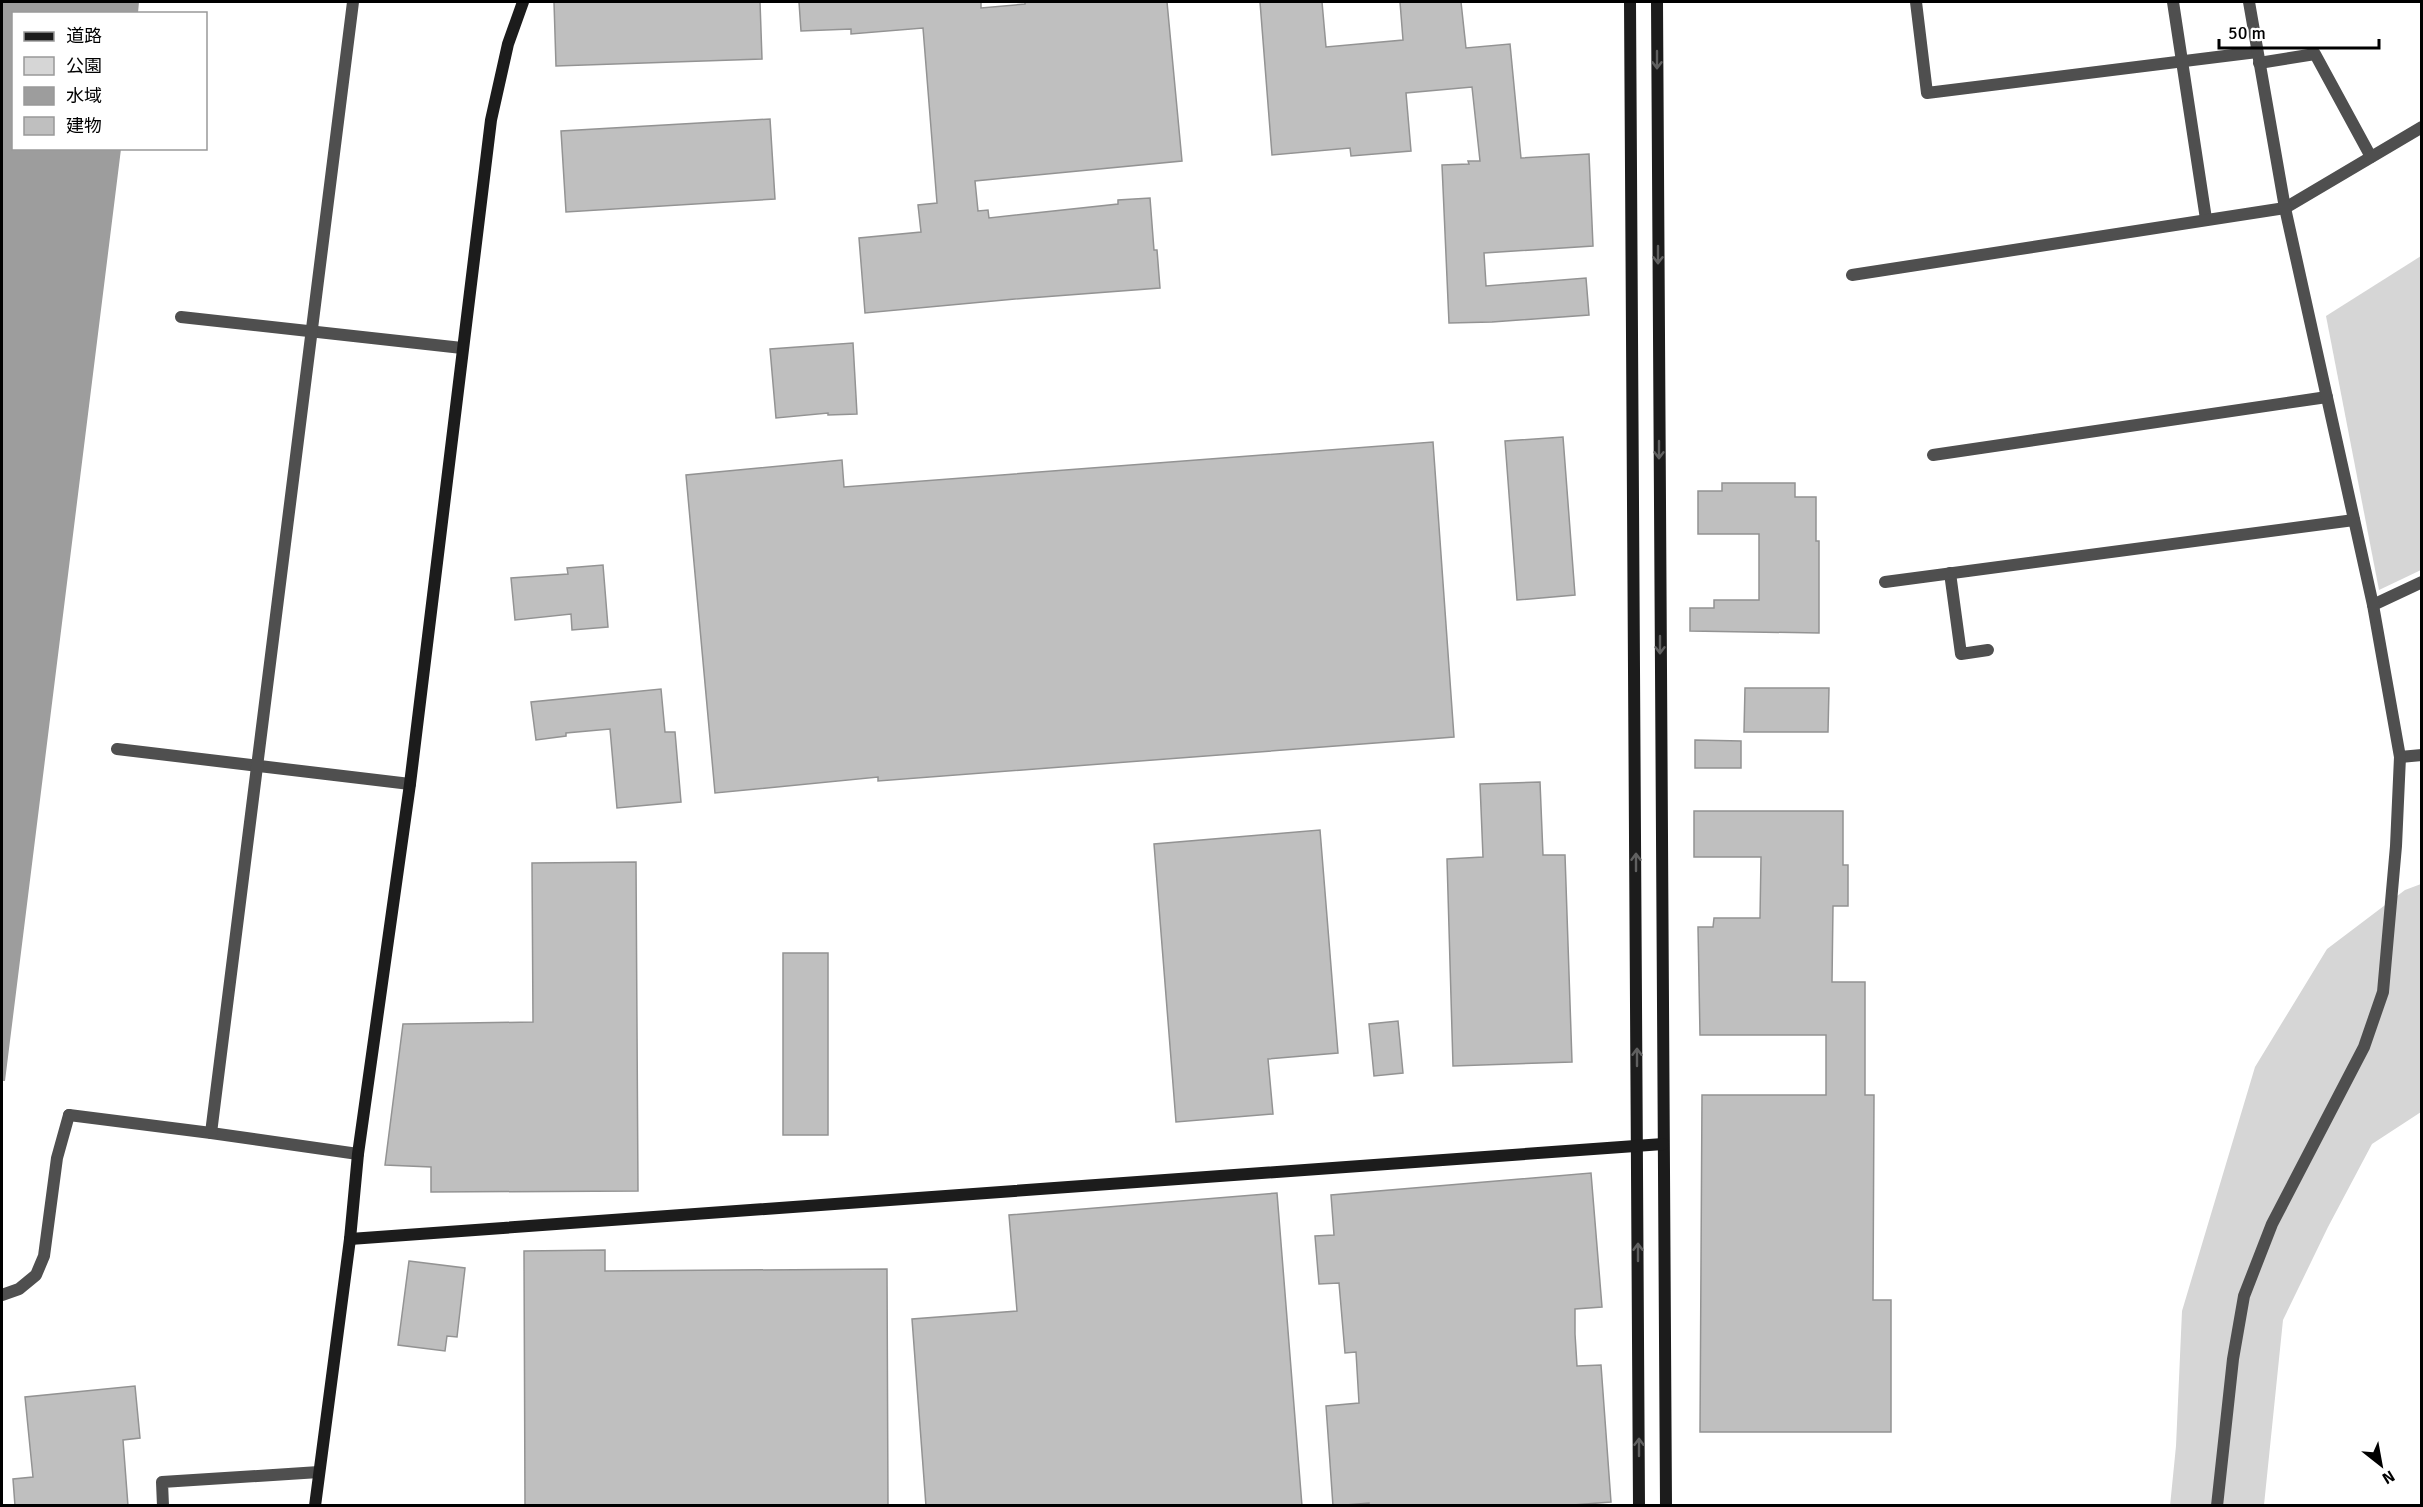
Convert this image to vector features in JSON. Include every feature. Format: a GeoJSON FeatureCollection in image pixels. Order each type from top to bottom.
{"type":"FeatureCollection","features":[{"type":"Feature","properties":{"kind":"street"},"geometry":{"type":"LineString","coordinates":[[211,1132],[353,2]]}},
{"type":"Feature","properties":{"kind":"street"},"geometry":{"type":"LineString","coordinates":[[315,1506],[350,1239],[358,1154],[410,784],[491,120],[508,44],[523,2]]}},
{"type":"Feature","properties":{"kind":"street"},"geometry":{"type":"LineString","coordinates":[[1630,2],[1639,1506]]}},
{"type":"Feature","properties":{"kind":"street"},"geometry":{"type":"LineString","coordinates":[[1657,2],[1666,1506]]}},
{"type":"Feature","properties":{"kind":"street"},"geometry":{"type":"LineString","coordinates":[[1916,2],[1927,93],[2182,63],[2315,54],[2371,157]]}},
{"type":"Feature","properties":{"kind":"street"},"geometry":{"type":"LineString","coordinates":[[2173,2],[2206,219]]}},
{"type":"Feature","properties":{"kind":"street"},"geometry":{"type":"LineString","coordinates":[[2217,1506],[2233,1359],[2244,1296],[2272,1224],[2364,1047],[2384,992],[2396,846],[2400,757],[2373,605],[2285,208],[2249,2]]}},
{"type":"Feature","properties":{"kind":"street"},"geometry":{"type":"LineString","coordinates":[[1852,275],[2285,208],[2421,127]]}},
{"type":"Feature","properties":{"kind":"street"},"geometry":{"type":"LineString","coordinates":[[181,317],[462,348]]}},
{"type":"Feature","properties":{"kind":"street"},"geometry":{"type":"LineString","coordinates":[[1933,456],[2327,396]]}},
{"type":"Feature","properties":{"kind":"street"},"geometry":{"type":"LineString","coordinates":[[1885,582],[2354,520]]}},
{"type":"Feature","properties":{"kind":"street"},"geometry":{"type":"LineString","coordinates":[[1950,573],[1961,654],[1988,650]]}},
{"type":"Feature","properties":{"kind":"street"},"geometry":{"type":"LineString","coordinates":[[2373,605],[2421,582]]}},
{"type":"Feature","properties":{"kind":"street"},"geometry":{"type":"LineString","coordinates":[[117,750],[410,784]]}},
{"type":"Feature","properties":{"kind":"street"},"geometry":{"type":"LineString","coordinates":[[2400,757],[2421,755]]}},
{"type":"Feature","properties":{"kind":"street"},"geometry":{"type":"LineString","coordinates":[[2,1294],[19,1288],[36,1275],[44,1256],[57,1158],[69,1115],[211,1132],[358,1154]]}},
{"type":"Feature","properties":{"kind":"street"},"geometry":{"type":"LineString","coordinates":[[350,1239],[1638,1144],[1664,1144]]}},
{"type":"Feature","properties":{"kind":"street"},"geometry":{"type":"LineString","coordinates":[[163,1506],[162,1482],[319,1473]]}},
{"type":"Feature","properties":{"kind":"green space"},"geometry":{"type":"Polygon","coordinates":[[[2421,256],[2421,570],[2379,590],[2326,316],[2421,256]]]}},
{"type":"Feature","properties":{"kind":"green space"},"geometry":{"type":"Polygon","coordinates":[[[2421,884],[2421,1112],[2372,1144],[2328,1227],[2283,1320],[2264,1505],[2170,1506],[2176,1446],[2182,1311],[2255,1067],[2327,949],[2405,890],[2421,884]]]}},
{"type":"Feature","properties":{"kind":"water"},"geometry":{"type":"Polygon","coordinates":[[[2,2],[139,2],[138,12],[12,12],[12,150],[121,150],[5,1081],[2,1081],[2,2]]]}},
{"type":"Feature","properties":{"kind":"building"},"geometry":{"type":"Polygon","coordinates":[[[554,2],[760,2],[762,59],[556,66],[554,2]]]}},
{"type":"Feature","properties":{"kind":"building"},"geometry":{"type":"Polygon","coordinates":[[[799,2],[981,2],[981,8],[1025,4],[1025,2],[1167,2],[1182,161],[975,181],[978,211],[988,210],[989,218],[1118,204],[1118,200],[1150,198],[1160,288],[865,313],[859,238],[921,232],[918,205],[937,203],[923,28],[851,34],[851,29],[801,31],[799,2]]]}},
{"type":"Feature","properties":{"kind":"building"},"geometry":{"type":"Polygon","coordinates":[[[1260,2],[1322,2],[1326,47],[1403,40],[1400,2],[1461,2],[1466,48],[1510,44],[1521,158],[1589,154],[1593,246],[1484,253],[1486,286],[1586,278],[1589,315],[1449,323],[1442,165],[1469,164],[1468,161],[1480,161],[1472,87],[1406,93],[1411,151],[1351,156],[1350,148],[1272,155],[1260,2]]]}},
{"type":"Feature","properties":{"kind":"building"},"geometry":{"type":"Polygon","coordinates":[[[770,119],[775,199],[566,212],[561,131],[770,119]]]}},
{"type":"Feature","properties":{"kind":"building"},"geometry":{"type":"Polygon","coordinates":[[[853,343],[857,414],[828,415],[828,413],[776,418],[770,349],[853,343]]]}},
{"type":"Feature","properties":{"kind":"building"},"geometry":{"type":"Polygon","coordinates":[[[1563,437],[1575,595],[1517,600],[1505,441],[1563,437]]]}},
{"type":"Feature","properties":{"kind":"building"},"geometry":{"type":"Polygon","coordinates":[[[1433,442],[1454,737],[878,781],[878,777],[715,793],[686,475],[842,460],[844,487],[1433,442]]]}},
{"type":"Feature","properties":{"kind":"building"},"geometry":{"type":"Polygon","coordinates":[[[1722,483],[1795,483],[1795,497],[1816,497],[1816,541],[1819,541],[1819,633],[1690,631],[1690,608],[1714,608],[1714,600],[1759,600],[1759,534],[1698,534],[1698,491],[1722,491],[1722,483]]]}},
{"type":"Feature","properties":{"kind":"building"},"geometry":{"type":"Polygon","coordinates":[[[603,565],[608,627],[572,630],[571,614],[515,620],[511,578],[568,574],[567,568],[603,565]]]}},
{"type":"Feature","properties":{"kind":"building"},"geometry":{"type":"Polygon","coordinates":[[[1745,688],[1829,688],[1828,732],[1744,732],[1745,688]]]}},
{"type":"Feature","properties":{"kind":"building"},"geometry":{"type":"Polygon","coordinates":[[[661,689],[665,732],[675,732],[681,802],[617,808],[610,729],[566,733],[566,736],[536,740],[531,702],[661,689]]]}},
{"type":"Feature","properties":{"kind":"building"},"geometry":{"type":"Polygon","coordinates":[[[1695,740],[1741,741],[1741,768],[1695,768],[1695,740]]]}},
{"type":"Feature","properties":{"kind":"building"},"geometry":{"type":"Polygon","coordinates":[[[1540,782],[1543,855],[1565,855],[1572,1062],[1453,1066],[1447,859],[1483,857],[1480,784],[1540,782]]]}},
{"type":"Feature","properties":{"kind":"building"},"geometry":{"type":"Polygon","coordinates":[[[1694,811],[1843,811],[1843,865],[1848,865],[1848,906],[1833,906],[1832,982],[1865,982],[1865,1095],[1874,1095],[1873,1300],[1891,1300],[1891,1432],[1700,1432],[1702,1095],[1826,1095],[1826,1035],[1700,1035],[1698,927],[1713,927],[1714,918],[1760,918],[1761,857],[1694,857],[1694,811]]]}},
{"type":"Feature","properties":{"kind":"building"},"geometry":{"type":"Polygon","coordinates":[[[1320,830],[1338,1053],[1268,1059],[1273,1114],[1176,1122],[1154,844],[1320,830]]]}},
{"type":"Feature","properties":{"kind":"building"},"geometry":{"type":"Polygon","coordinates":[[[636,862],[638,1191],[431,1192],[431,1167],[385,1165],[403,1024],[533,1022],[532,863],[636,862]]]}},
{"type":"Feature","properties":{"kind":"building"},"geometry":{"type":"Polygon","coordinates":[[[783,953],[828,953],[828,1135],[783,1135],[783,953]]]}},
{"type":"Feature","properties":{"kind":"building"},"geometry":{"type":"Polygon","coordinates":[[[1398,1021],[1403,1073],[1374,1076],[1369,1024],[1398,1021]]]}},
{"type":"Feature","properties":{"kind":"building"},"geometry":{"type":"Polygon","coordinates":[[[1591,1173],[1602,1307],[1575,1309],[1575,1334],[1577,1366],[1601,1365],[1611,1502],[1560,1506],[1369,1506],[1369,1503],[1333,1506],[1326,1406],[1359,1403],[1356,1352],[1345,1353],[1339,1283],[1319,1284],[1315,1236],[1334,1235],[1331,1195],[1591,1173]]]}},
{"type":"Feature","properties":{"kind":"building"},"geometry":{"type":"Polygon","coordinates":[[[1277,1193],[1302,1506],[926,1506],[912,1319],[1017,1311],[1009,1215],[1277,1193]]]}},
{"type":"Feature","properties":{"kind":"building"},"geometry":{"type":"Polygon","coordinates":[[[605,1250],[605,1271],[887,1269],[888,1506],[525,1506],[524,1251],[605,1250]]]}},
{"type":"Feature","properties":{"kind":"building"},"geometry":{"type":"Polygon","coordinates":[[[409,1261],[465,1268],[457,1337],[447,1336],[445,1351],[398,1345],[409,1261]]]}},
{"type":"Feature","properties":{"kind":"building"},"geometry":{"type":"Polygon","coordinates":[[[135,1386],[140,1438],[123,1440],[128,1506],[15,1506],[13,1479],[33,1477],[25,1397],[135,1386]]]}}]}
